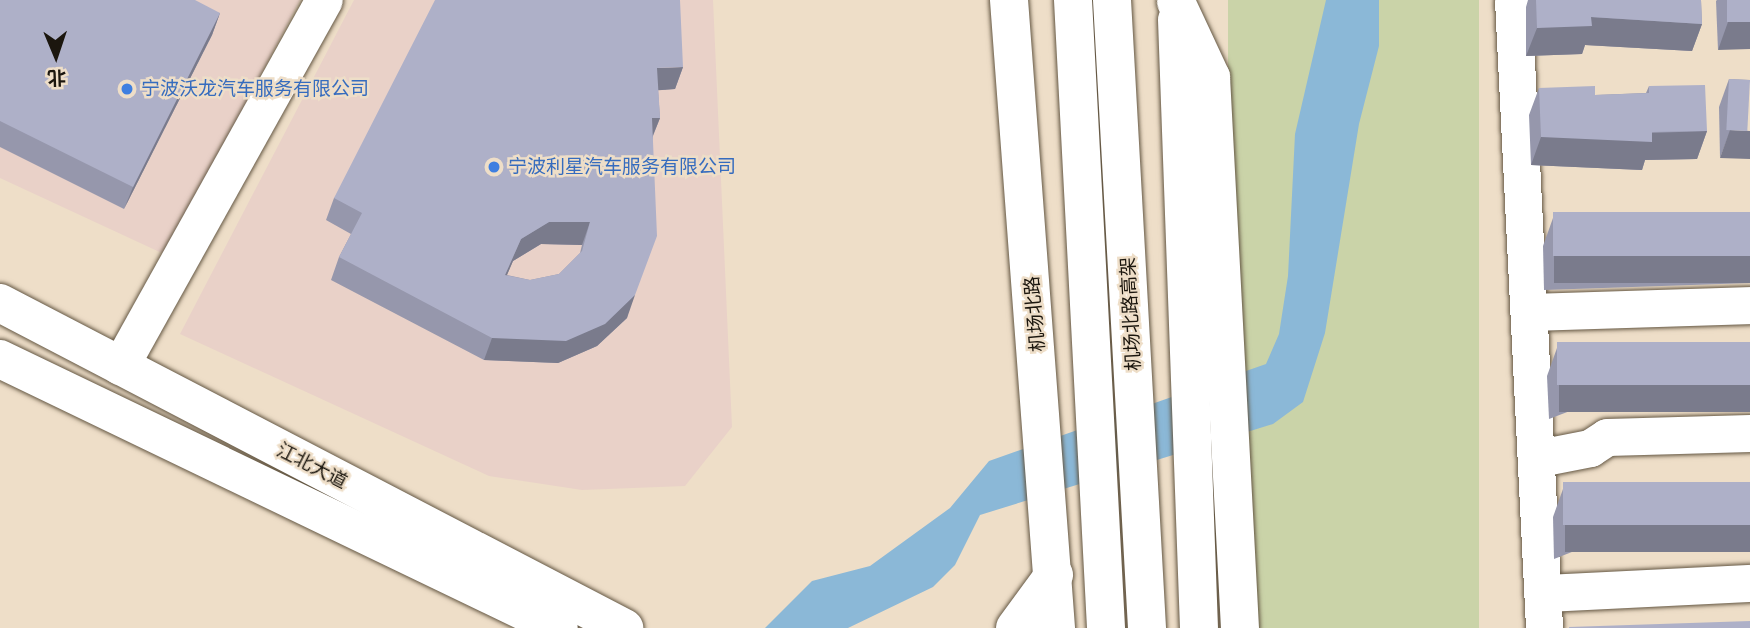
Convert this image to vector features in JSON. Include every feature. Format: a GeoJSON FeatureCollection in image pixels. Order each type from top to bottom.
{"type":"FeatureCollection","features":[{"type":"Feature","properties":{"kind":"main road","name":"机场北路"},"geometry":{"type":"LineString","coordinates":[[1009,0],[1051,497],[1056,628]]}},
{"type":"Feature","properties":{"kind":"main road","name":"机场北路高架"},"geometry":{"type":"LineString","coordinates":[[1073,0],[1106,628]]}},
{"type":"Feature","properties":{"kind":"main road","name":"机场北路高架"},"geometry":{"type":"LineString","coordinates":[[1112,0],[1121,113],[1147,628]]}},
{"type":"Feature","properties":{"kind":"main road"},"geometry":{"type":"LineString","coordinates":[[1176,1],[1211,77],[1240,628]]}},
{"type":"Feature","properties":{"kind":"main road"},"geometry":{"type":"LineString","coordinates":[[1176,1],[1199,628]]}},
{"type":"Feature","properties":{"kind":"main road","name":"江北大道"},"geometry":{"type":"LineString","coordinates":[[0,303],[624,628]]}},
{"type":"Feature","properties":{"kind":"main road","name":"江北大道"},"geometry":{"type":"LineString","coordinates":[[0,359],[559,628]]}},
{"type":"Feature","properties":{"kind":"main road"},"geometry":{"type":"LineString","coordinates":[[1015,628],[1054,575]]}},
{"type":"Feature","properties":{"kind":"street"},"geometry":{"type":"LineString","coordinates":[[120,366],[324,0]]}},
{"type":"Feature","properties":{"kind":"street"},"geometry":{"type":"LineString","coordinates":[[1513,0],[1533,312],[1544,610],[1750,583]]}},
{"type":"Feature","properties":{"kind":"street"},"geometry":{"type":"LineString","coordinates":[[1533,312],[1750,305]]}},
{"type":"Feature","properties":{"kind":"street"},"geometry":{"type":"LineString","coordinates":[[1539,458],[1590,448],[1607,437],[1750,433]]}},
{"type":"Feature","properties":{"kind":"shaded area","name":"宁波沃龙汽车服务有限公司"},"geometry":{"type":"Polygon","coordinates":[[[0,0],[300,0],[166,255],[0,178],[0,0]]]}},
{"type":"Feature","properties":{"kind":"shaded area","name":"宁波利星汽车服务有限公司"},"geometry":{"type":"Polygon","coordinates":[[[354,0],[713,0],[732,427],[685,486],[582,490],[489,476],[180,334],[354,0]]]}},
{"type":"Feature","properties":{"kind":"green space"},"geometry":{"type":"Polygon","coordinates":[[[1228,0],[1479,0],[1479,628],[1228,628],[1228,0]]]}},
{"type":"Feature","properties":{"kind":"water"},"geometry":{"type":"Polygon","coordinates":[[[1326,0],[1379,0],[1379,46],[1359,124],[1325,333],[1303,402],[1273,424],[980,515],[955,565],[933,587],[848,628],[765,628],[812,581],[870,566],[950,508],[989,461],[1266,364],[1279,334],[1288,276],[1295,134],[1326,0]]]}},
{"type":"Feature","properties":{"kind":"building"},"geometry":{"type":"Polygon","coordinates":[[[0,0],[195,0],[220,13],[133,187],[0,121],[0,0]]]}},
{"type":"Feature","properties":{"kind":"building"},"geometry":{"type":"Polygon","coordinates":[[[435,0],[680,0],[683,67],[657,68],[660,118],[652,118],[657,236],[635,295],[605,324],[566,341],[492,338],[339,257],[362,213],[334,198],[435,0]],[[549,222],[521,239],[505,275],[530,280],[559,274],[582,251],[590,222],[549,222]]]}},
{"type":"Feature","properties":{"kind":"building"},"geometry":{"type":"Polygon","coordinates":[[[1536,0],[1701,0],[1702,24],[1591,17],[1592,26],[1537,28],[1536,0]]]}},
{"type":"Feature","properties":{"kind":"building"},"geometry":{"type":"Polygon","coordinates":[[[1727,0],[1750,0],[1750,22],[1727,22],[1727,0]]]}},
{"type":"Feature","properties":{"kind":"building"},"geometry":{"type":"Polygon","coordinates":[[[1729,79],[1750,80],[1747,131],[1726,130],[1729,79]]]}},
{"type":"Feature","properties":{"kind":"building"},"geometry":{"type":"Polygon","coordinates":[[[1705,85],[1707,131],[1652,132],[1652,142],[1541,137],[1539,88],[1595,86],[1595,95],[1649,93],[1649,86],[1705,85]]]}},
{"type":"Feature","properties":{"kind":"building"},"geometry":{"type":"Polygon","coordinates":[[[1553,212],[1750,212],[1750,256],[1553,256],[1553,212]]]}},
{"type":"Feature","properties":{"kind":"building"},"geometry":{"type":"Polygon","coordinates":[[[1557,342],[1750,342],[1750,385],[1557,385],[1557,342]]]}},
{"type":"Feature","properties":{"kind":"building"},"geometry":{"type":"Polygon","coordinates":[[[1563,482],[1750,482],[1750,525],[1563,525],[1563,482]]]}},
{"type":"Feature","properties":{"kind":"building"},"geometry":{"type":"Polygon","coordinates":[[[1750,621],[1750,628],[1569,628],[1569,627],[1750,621]]]}},
{"type":"Feature","properties":{"kind":"place","name":"宁波沃龙汽车服务有限公司"},"geometry":{"type":"Point","coordinates":[127,89]}},
{"type":"Feature","properties":{"kind":"place","name":"宁波利星汽车服务有限公司"},"geometry":{"type":"Point","coordinates":[494,167]}}]}
